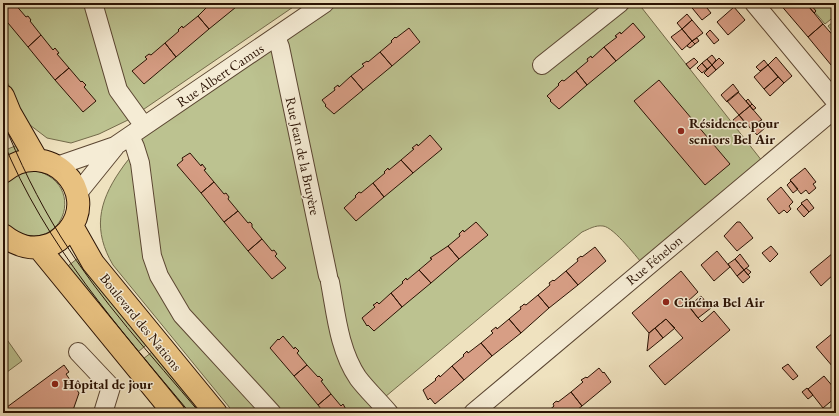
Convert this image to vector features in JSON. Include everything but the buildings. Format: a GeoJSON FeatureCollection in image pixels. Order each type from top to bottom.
{"type":"FeatureCollection","features":[{"type":"Feature","properties":{"kind":"main road"},"geometry":{"type":"LineString","coordinates":[[3,96],[10,113],[37,160]]}},
{"type":"Feature","properties":{"kind":"main road"},"geometry":{"type":"LineString","coordinates":[[3,172],[13,164],[22,161],[37,160],[48,162],[57,166],[70,178],[77,194],[78,210],[72,226],[62,238],[53,244],[39,248],[7,243]]}},
{"type":"Feature","properties":{"kind":"main road","name":"Boulevard des Nations"},"geometry":{"type":"LineString","coordinates":[[72,226],[93,263],[216,413]]}},
{"type":"Feature","properties":{"kind":"main road"},"geometry":{"type":"LineString","coordinates":[[39,248],[174,413]]}},
{"type":"Feature","properties":{"kind":"street"},"geometry":{"type":"LineString","coordinates":[[93,3],[118,90],[137,131],[136,147],[140,163],[152,256],[159,276],[182,315],[272,413]]}},
{"type":"Feature","properties":{"kind":"street","name":"Rue Albert Camus"},"geometry":{"type":"LineString","coordinates":[[57,166],[115,146],[326,3]]}},
{"type":"Feature","properties":{"kind":"street"},"geometry":{"type":"LineString","coordinates":[[542,65],[620,3]]}},
{"type":"Feature","properties":{"kind":"street"},"geometry":{"type":"LineString","coordinates":[[754,3],[836,102]]}},
{"type":"Feature","properties":{"kind":"street","name":"Rue Jean de la Bruyère"},"geometry":{"type":"LineString","coordinates":[[276,37],[280,47],[339,332],[347,358],[358,378],[389,413]]}},
{"type":"Feature","properties":{"kind":"street","name":"Rue Fénelon"},"geometry":{"type":"LineString","coordinates":[[473,413],[836,108]]}},
{"type":"Feature","properties":{"kind":"street","name":"Rue Albert Camus"},"geometry":{"type":"LineString","coordinates":[[77,194],[115,146]]}},
{"type":"Feature","properties":{"kind":"street"},"geometry":{"type":"LineString","coordinates":[[78,352],[111,388],[103,413]]}},
{"type":"Feature","properties":{"kind":"green space"},"geometry":{"type":"Polygon","coordinates":[[[3,3],[299,3],[128,120],[99,134],[71,143],[47,138],[26,122],[12,94],[3,71],[3,3]]]}},
{"type":"Feature","properties":{"kind":"green space"},"geometry":{"type":"Polygon","coordinates":[[[326,3],[638,3],[766,166],[646,268],[619,237],[608,228],[597,226],[582,232],[379,402],[389,413],[234,413],[113,265],[107,253],[101,229],[103,206],[113,183],[138,146],[144,126],[326,3]]]}},
{"type":"Feature","properties":{"kind":"green space"},"geometry":{"type":"Polygon","coordinates":[[[807,3],[831,3],[836,7],[836,15],[825,24],[807,3]]]}},
{"type":"Feature","properties":{"kind":"green space"},"geometry":{"type":"Polygon","coordinates":[[[836,20],[836,36],[828,26],[836,20]]]}},
{"type":"Feature","properties":{"kind":"green space"},"geometry":{"type":"Polygon","coordinates":[[[20,144],[24,149],[3,157],[3,151],[20,144]]]}},
{"type":"Feature","properties":{"kind":"green space"},"geometry":{"type":"Polygon","coordinates":[[[33,170],[50,176],[60,187],[64,199],[64,211],[59,223],[50,231],[37,236],[22,234],[14,231],[3,221],[3,187],[16,175],[33,170]]]}},
{"type":"Feature","properties":{"kind":"green space"},"geometry":{"type":"Polygon","coordinates":[[[82,255],[151,341],[132,357],[64,269],[82,255]]]}},
{"type":"Feature","properties":{"kind":"green space"},"geometry":{"type":"Polygon","coordinates":[[[3,334],[22,361],[3,375],[3,334]]]}},
{"type":"Feature","properties":{"kind":"green space"},"geometry":{"type":"Polygon","coordinates":[[[152,352],[203,413],[188,413],[143,359],[152,352]]]}},
{"type":"Feature","properties":{"kind":"tram line"},"geometry":{"type":"LineString","coordinates":[[3,121],[22,166],[37,195],[76,260],[109,305],[200,413]]}},
{"type":"Feature","properties":{"kind":"tram line"},"geometry":{"type":"LineString","coordinates":[[3,141],[20,179],[62,250],[111,317],[190,413]]}},
{"type":"Feature","properties":{"kind":"place","name":"Résidence pour seniors Bel Air"},"geometry":{"type":"Point","coordinates":[681,131]}},
{"type":"Feature","properties":{"kind":"place","name":"Cinéma Bel Air"},"geometry":{"type":"Point","coordinates":[666,302]}},
{"type":"Feature","properties":{"kind":"place","name":"Hôpital de jour"},"geometry":{"type":"Point","coordinates":[55,384]}}]}
